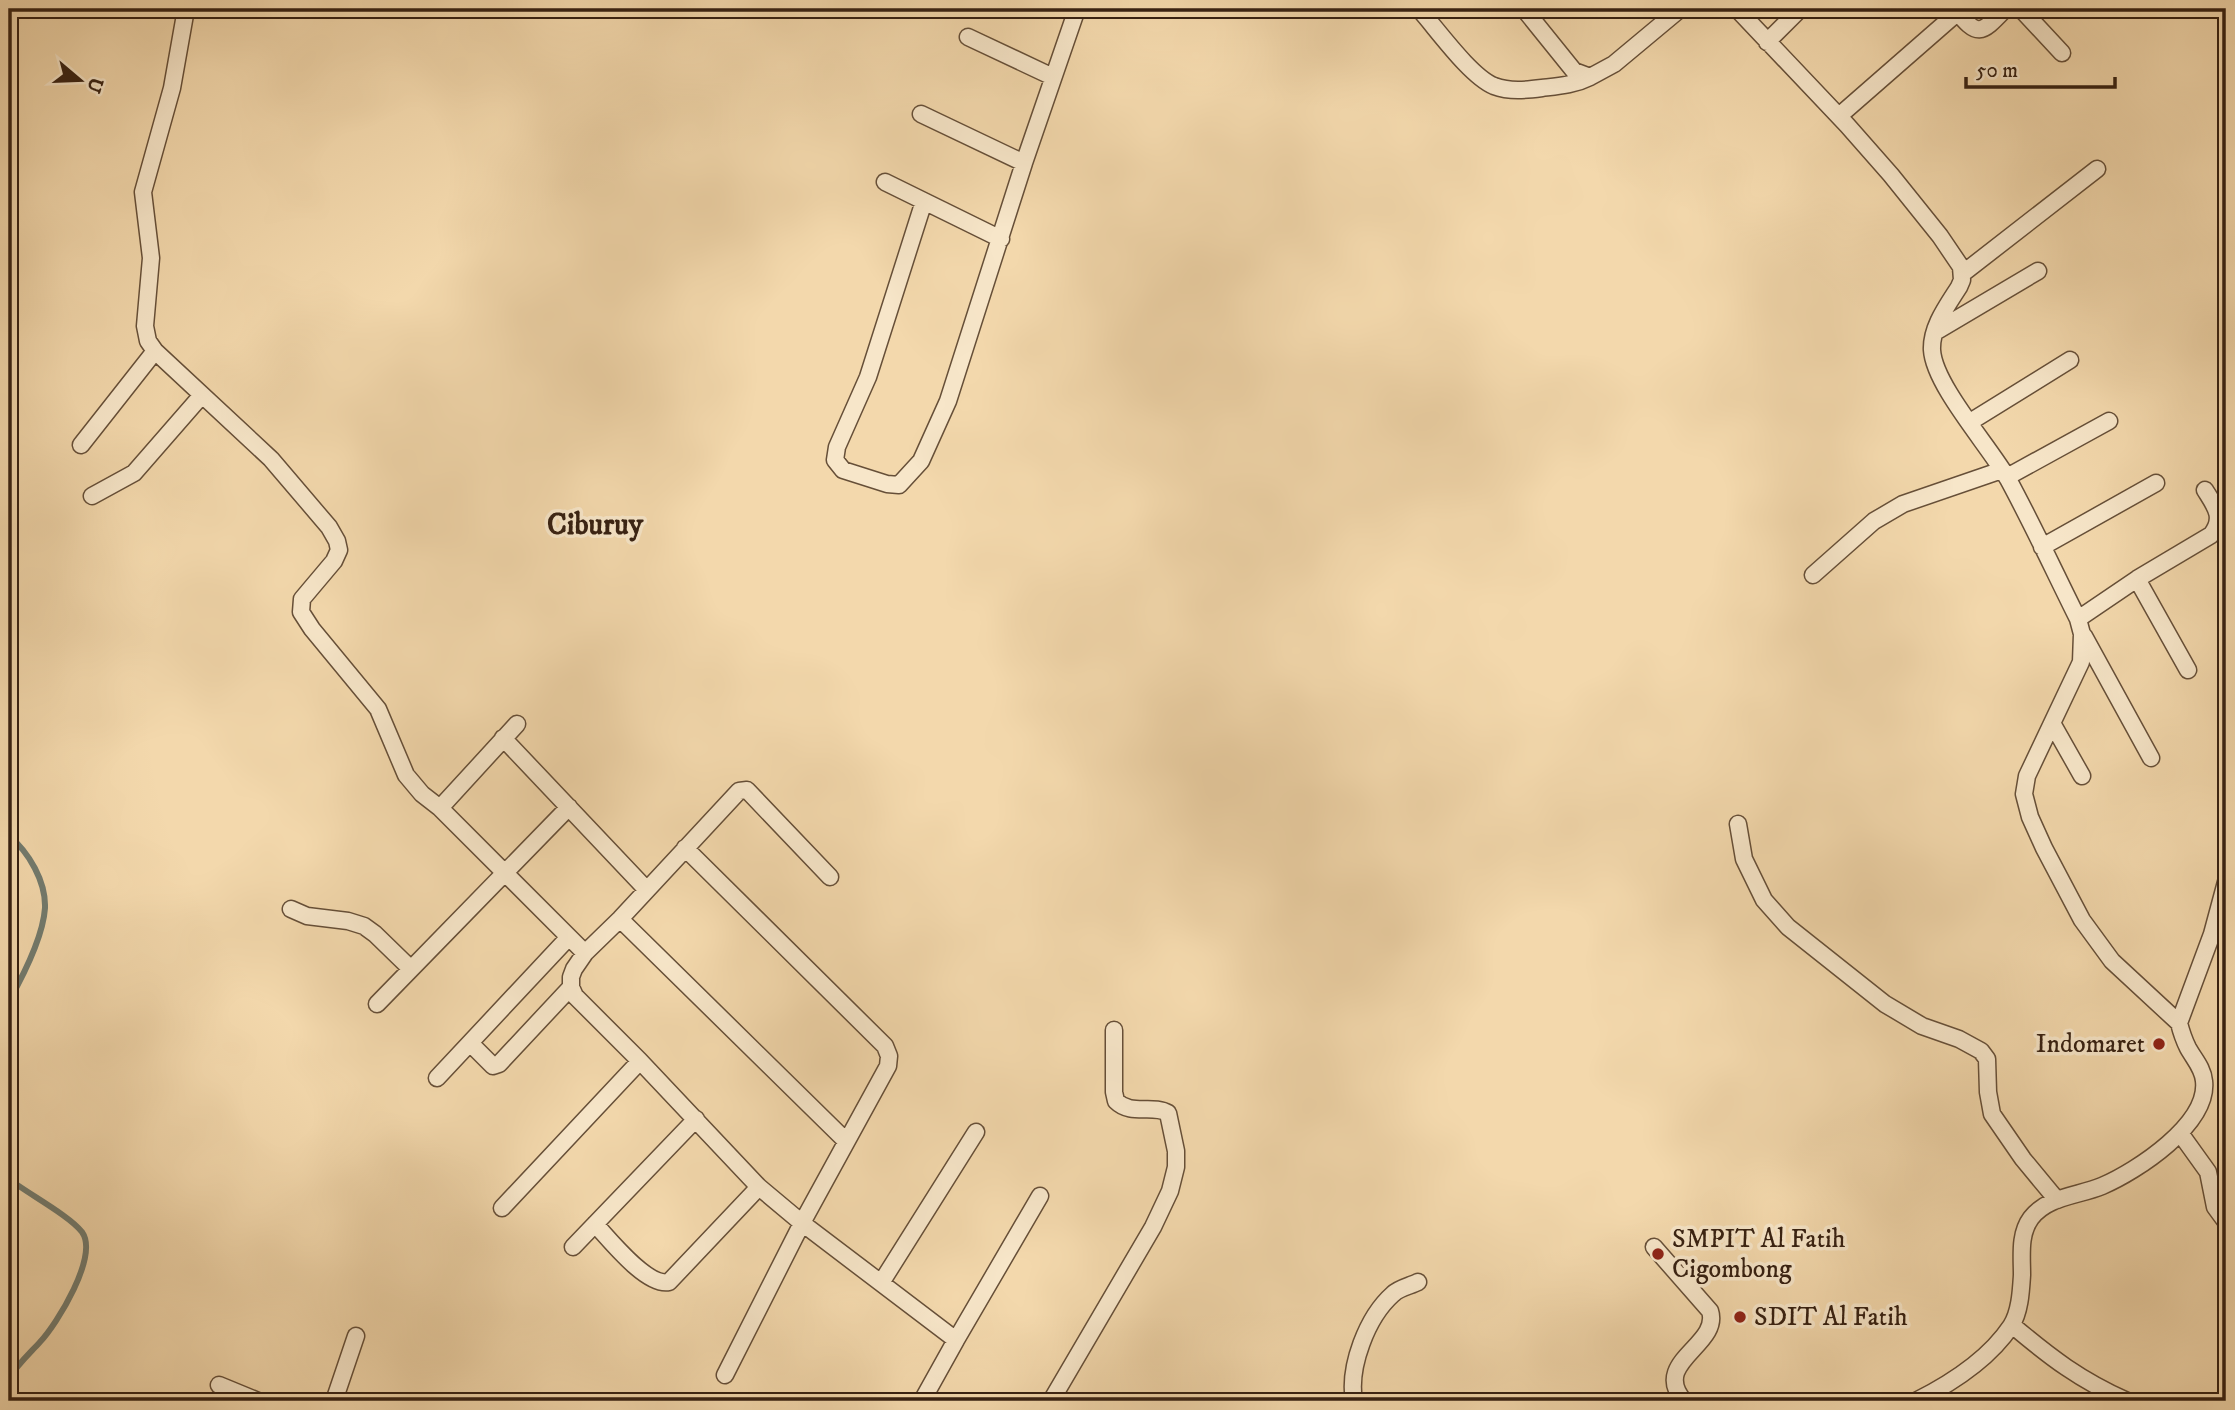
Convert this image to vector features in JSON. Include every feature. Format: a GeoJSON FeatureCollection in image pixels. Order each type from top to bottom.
{"type":"FeatureCollection","features":[{"type":"Feature","properties":{"kind":"street"},"geometry":{"type":"LineString","coordinates":[[186,9],[172,88],[143,192],[151,258],[145,326],[148,341],[155,352],[271,459],[329,527],[337,541],[338,550],[334,561],[302,599],[301,612],[378,709],[407,775],[422,794],[440,808],[585,953]]}},
{"type":"Feature","properties":{"kind":"street"},"geometry":{"type":"LineString","coordinates":[[924,201],[868,377],[837,447],[835,460],[843,470],[887,484],[899,485],[921,461],[948,401],[1024,163],[1077,9]]}},
{"type":"Feature","properties":{"kind":"street"},"geometry":{"type":"LineString","coordinates":[[1419,9],[1483,80],[1493,86],[1523,90],[1573,84],[1590,78],[1614,64],[1680,9]]}},
{"type":"Feature","properties":{"kind":"street"},"geometry":{"type":"LineString","coordinates":[[1524,9],[1574,71],[1590,78]]}},
{"type":"Feature","properties":{"kind":"street"},"geometry":{"type":"LineString","coordinates":[[1737,9],[1891,175],[1956,258],[1962,274],[1959,287],[1940,318],[1932,349],[1938,372],[2004,473],[2080,627],[2151,758]]}},
{"type":"Feature","properties":{"kind":"street"},"geometry":{"type":"LineString","coordinates":[[1768,42],[1800,9]]}},
{"type":"Feature","properties":{"kind":"street"},"geometry":{"type":"LineString","coordinates":[[1839,116],[1957,11],[1969,27],[1978,30],[1988,26],[2005,9]]}},
{"type":"Feature","properties":{"kind":"street"},"geometry":{"type":"LineString","coordinates":[[2021,9],[2062,53]]}},
{"type":"Feature","properties":{"kind":"street"},"geometry":{"type":"LineString","coordinates":[[968,37],[1053,77]]}},
{"type":"Feature","properties":{"kind":"street"},"geometry":{"type":"LineString","coordinates":[[921,114],[1024,163]]}},
{"type":"Feature","properties":{"kind":"street"},"geometry":{"type":"LineString","coordinates":[[1962,274],[2097,169]]}},
{"type":"Feature","properties":{"kind":"street"},"geometry":{"type":"LineString","coordinates":[[885,182],[1001,239]]}},
{"type":"Feature","properties":{"kind":"street"},"geometry":{"type":"LineString","coordinates":[[1935,331],[2038,271]]}},
{"type":"Feature","properties":{"kind":"street"},"geometry":{"type":"LineString","coordinates":[[81,445],[155,352]]}},
{"type":"Feature","properties":{"kind":"street"},"geometry":{"type":"LineString","coordinates":[[1970,422],[2070,360]]}},
{"type":"Feature","properties":{"kind":"street"},"geometry":{"type":"LineString","coordinates":[[92,496],[134,473],[202,395]]}},
{"type":"Feature","properties":{"kind":"street"},"geometry":{"type":"LineString","coordinates":[[1813,575],[1874,521],[1903,504],[2004,473],[2109,421]]}},
{"type":"Feature","properties":{"kind":"street"},"geometry":{"type":"LineString","coordinates":[[2042,547],[2157,483]]}},
{"type":"Feature","properties":{"kind":"street"},"geometry":{"type":"LineString","coordinates":[[2080,627],[2137,579],[2215,531],[2219,516],[2205,490]]}},
{"type":"Feature","properties":{"kind":"street"},"geometry":{"type":"LineString","coordinates":[[2137,579],[2188,670]]}},
{"type":"Feature","properties":{"kind":"street"},"geometry":{"type":"LineString","coordinates":[[1916,1401],[1970,1367],[1994,1346],[2012,1325],[2021,1288],[2024,1231],[2034,1214],[2057,1200],[2115,1180],[2180,1133],[2201,1104],[2204,1081],[2202,1069],[2188,1047],[2179,1023],[2104,951],[2073,902],[2025,803],[2024,786],[2031,766],[2081,662],[2080,627]]}},
{"type":"Feature","properties":{"kind":"street"},"geometry":{"type":"LineString","coordinates":[[2052,723],[2082,776]]}},
{"type":"Feature","properties":{"kind":"street"},"geometry":{"type":"LineString","coordinates":[[440,808],[517,724]]}},
{"type":"Feature","properties":{"kind":"street"},"geometry":{"type":"LineString","coordinates":[[503,738],[646,890]]}},
{"type":"Feature","properties":{"kind":"street"},"geometry":{"type":"LineString","coordinates":[[830,877],[747,790],[739,792],[585,953],[574,969],[571,987],[575,996],[759,1187],[956,1340]]}},
{"type":"Feature","properties":{"kind":"street"},"geometry":{"type":"LineString","coordinates":[[377,1004],[569,807]]}},
{"type":"Feature","properties":{"kind":"street"},"geometry":{"type":"LineString","coordinates":[[1738,824],[1744,859],[1764,901],[1788,927],[1885,1004],[1922,1026],[1959,1039],[1981,1051],[1987,1059],[1992,1114],[2023,1159],[2057,1200]]}},
{"type":"Feature","properties":{"kind":"street"},"geometry":{"type":"LineString","coordinates":[[685,848],[885,1046],[889,1056],[888,1066],[802,1223],[724,1375]]}},
{"type":"Feature","properties":{"kind":"street"},"geometry":{"type":"LineString","coordinates":[[2179,1023],[2208,945],[2226,883]]}},
{"type":"Feature","properties":{"kind":"street"},"geometry":{"type":"LineString","coordinates":[[291,909],[307,916],[348,921],[363,926],[411,969]]}},
{"type":"Feature","properties":{"kind":"street"},"geometry":{"type":"LineString","coordinates":[[620,919],[846,1141]]}},
{"type":"Feature","properties":{"kind":"street"},"geometry":{"type":"LineString","coordinates":[[438,1078],[569,937]]}},
{"type":"Feature","properties":{"kind":"street"},"geometry":{"type":"LineString","coordinates":[[470,1043],[486,1061],[493,1066],[499,1064],[571,987]]}},
{"type":"Feature","properties":{"kind":"street"},"geometry":{"type":"LineString","coordinates":[[1051,1401],[1153,1227],[1174,1179],[1176,1151],[1168,1113],[1162,1110],[1126,1108],[1116,1101],[1114,1030]]}},
{"type":"Feature","properties":{"kind":"street"},"geometry":{"type":"LineString","coordinates":[[502,1208],[640,1061]]}},
{"type":"Feature","properties":{"kind":"street"},"geometry":{"type":"LineString","coordinates":[[572,1247],[696,1119]]}},
{"type":"Feature","properties":{"kind":"street"},"geometry":{"type":"LineString","coordinates":[[881,1283],[976,1132]]}},
{"type":"Feature","properties":{"kind":"street"},"geometry":{"type":"LineString","coordinates":[[2180,1133],[2204,1165],[2211,1181],[2215,1207],[2226,1222]]}},
{"type":"Feature","properties":{"kind":"street"},"geometry":{"type":"LineString","coordinates":[[595,1224],[654,1281],[669,1282],[759,1187]]}},
{"type":"Feature","properties":{"kind":"street"},"geometry":{"type":"LineString","coordinates":[[922,1401],[1040,1196]]}},
{"type":"Feature","properties":{"kind":"street"},"geometry":{"type":"LineString","coordinates":[[1654,1247],[1710,1311],[1712,1318],[1710,1329],[1683,1360],[1676,1373],[1676,1388],[1684,1401]]}},
{"type":"Feature","properties":{"kind":"street"},"geometry":{"type":"LineString","coordinates":[[1354,1401],[1355,1359],[1372,1321],[1395,1292],[1418,1282]]}},
{"type":"Feature","properties":{"kind":"street"},"geometry":{"type":"LineString","coordinates":[[2012,1325],[2051,1359],[2094,1386],[2127,1401]]}},
{"type":"Feature","properties":{"kind":"street"},"geometry":{"type":"LineString","coordinates":[[334,1401],[355,1336]]}},
{"type":"Feature","properties":{"kind":"street"},"geometry":{"type":"LineString","coordinates":[[219,1385],[258,1401]]}},
{"type":"Feature","properties":{"kind":"waterway"},"geometry":{"type":"LineString","coordinates":[[9,836],[35,868],[45,898],[36,944],[9,1001]]}},
{"type":"Feature","properties":{"kind":"waterway"},"geometry":{"type":"LineString","coordinates":[[9,1179],[68,1219],[82,1232],[86,1243],[81,1273],[65,1306],[47,1333],[9,1378]]}},
{"type":"Feature","properties":{"kind":"place","name":"Indomaret"},"geometry":{"type":"Point","coordinates":[2159,1044]}},
{"type":"Feature","properties":{"kind":"place","name":"SMPIT Al Fatih Cigombong"},"geometry":{"type":"Point","coordinates":[1658,1254]}},
{"type":"Feature","properties":{"kind":"place","name":"SDIT Al Fatih"},"geometry":{"type":"Point","coordinates":[1740,1317]}},
{"type":"Feature","properties":{"kind":"district","name":"Ciburuy"},"geometry":{"type":"Point","coordinates":[595,525]}}]}
